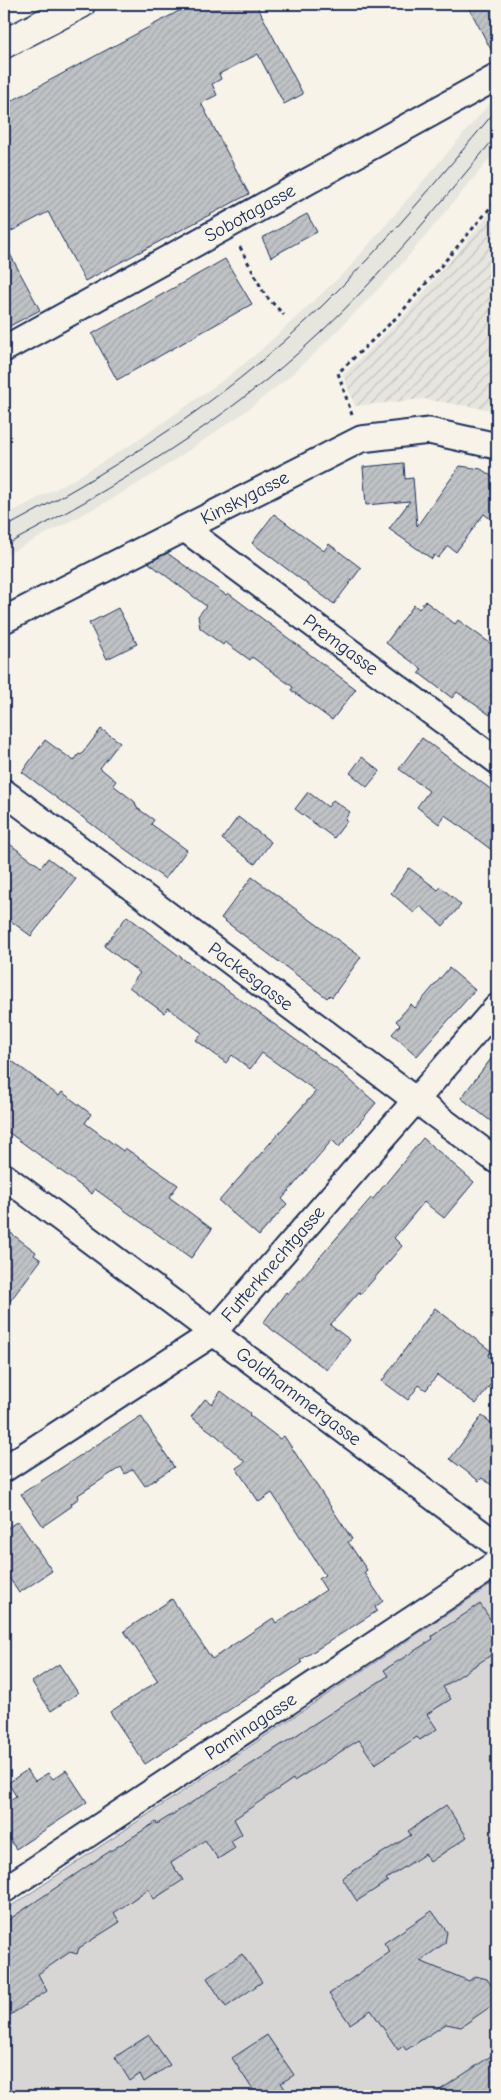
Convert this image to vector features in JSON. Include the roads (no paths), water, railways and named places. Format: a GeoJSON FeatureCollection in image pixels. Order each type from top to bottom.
{"type":"FeatureCollection","features":[{"type":"Feature","properties":{"kind":"main road"},"geometry":{"type":"LineString","coordinates":[[4,44],[81,4]]}},
{"type":"Feature","properties":{"kind":"street","name":"Sobotagasse"},"geometry":{"type":"LineString","coordinates":[[4,349],[497,77]]}},
{"type":"Feature","properties":{"kind":"street","name":"Kinskygasse"},"geometry":{"type":"LineString","coordinates":[[4,620],[361,438],[428,430],[497,446]]}},
{"type":"Feature","properties":{"kind":"street","name":"Premgasse"},"geometry":{"type":"LineString","coordinates":[[185,529],[497,761]]}},
{"type":"Feature","properties":{"kind":"street","name":"Packesgasse"},"geometry":{"type":"LineString","coordinates":[[4,792],[497,1161]]}},
{"type":"Feature","properties":{"kind":"street","name":"Futterknechtgasse"},"geometry":{"type":"LineString","coordinates":[[4,1469],[212,1334],[497,1007]]}},
{"type":"Feature","properties":{"kind":"street","name":"Goldhammergasse"},"geometry":{"type":"LineString","coordinates":[[4,1176],[212,1334],[497,1545]]}},
{"type":"Feature","properties":{"kind":"street","name":"Paminagasse"},"geometry":{"type":"LineString","coordinates":[[4,1890],[497,1563]]}},
{"type":"Feature","properties":{"kind":"tram line"},"geometry":{"type":"LineString","coordinates":[[4,528],[116,464],[188,417],[223,392],[289,337],[371,255],[497,109]]}},
{"type":"Feature","properties":{"kind":"tram line"},"geometry":{"type":"LineString","coordinates":[[4,546],[46,524],[168,451],[282,367],[318,335],[365,288],[497,135]]}}]}
